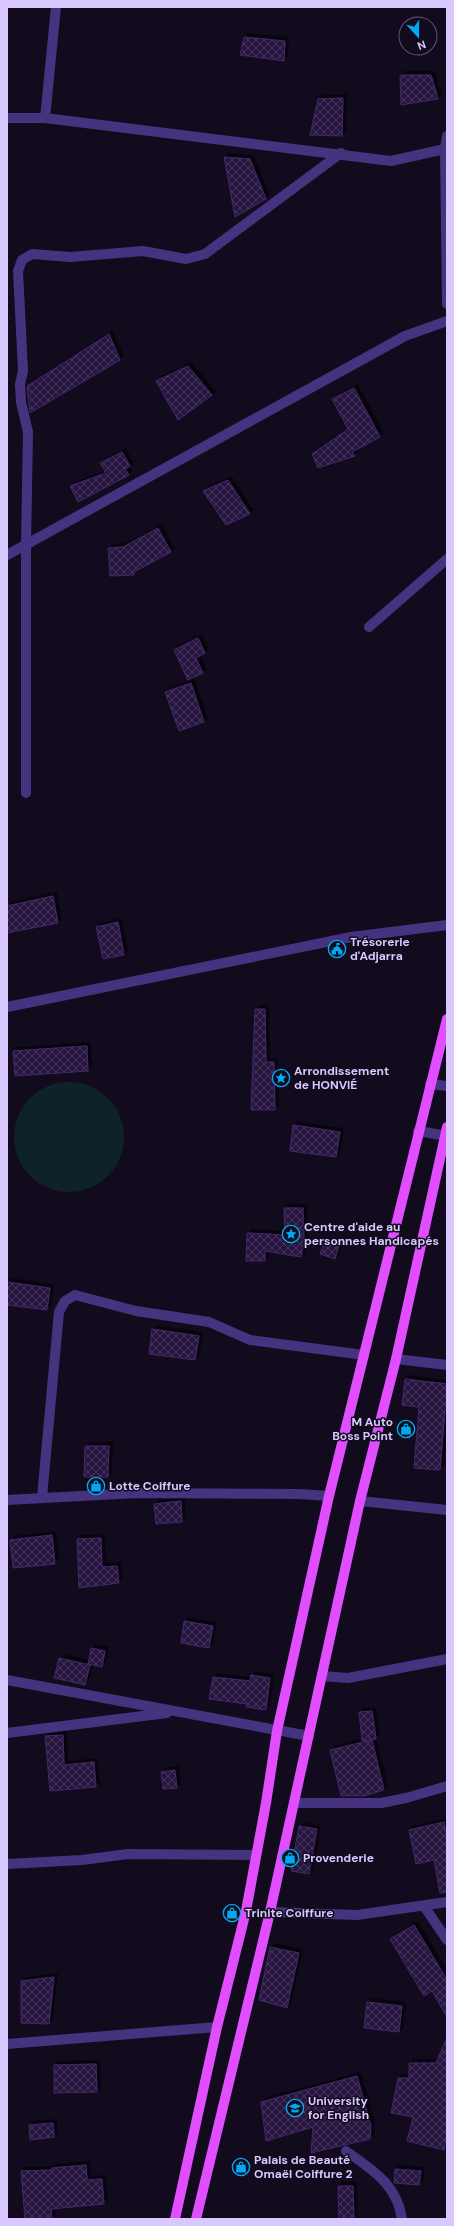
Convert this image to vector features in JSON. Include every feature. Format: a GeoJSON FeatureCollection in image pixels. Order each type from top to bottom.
{"type":"FeatureCollection","features":[{"type":"Feature","properties":{"kind":"main road"},"geometry":{"type":"LineString","coordinates":[[175,2219],[217,2027],[246,1911],[277,1731],[329,1496],[418,1131],[447,1019]]}},
{"type":"Feature","properties":{"kind":"main road"},"geometry":{"type":"LineString","coordinates":[[196,2219],[270,1912],[360,1501],[396,1359],[446,1133]]}},
{"type":"Feature","properties":{"kind":"street"},"geometry":{"type":"LineString","coordinates":[[45,118],[56,7]]}},
{"type":"Feature","properties":{"kind":"street"},"geometry":{"type":"LineString","coordinates":[[7,118],[45,118],[391,160],[445,149]]}},
{"type":"Feature","properties":{"kind":"street"},"geometry":{"type":"LineString","coordinates":[[447,136],[445,149],[447,304]]}},
{"type":"Feature","properties":{"kind":"street"},"geometry":{"type":"LineString","coordinates":[[26,792],[26,545],[28,432],[20,384],[23,371],[18,271],[22,260],[32,254],[70,257],[143,251],[186,259],[205,254],[341,153]]}},
{"type":"Feature","properties":{"kind":"street"},"geometry":{"type":"LineString","coordinates":[[7,555],[405,336],[447,321]]}},
{"type":"Feature","properties":{"kind":"street"},"geometry":{"type":"LineString","coordinates":[[369,627],[447,559]]}},
{"type":"Feature","properties":{"kind":"street"},"geometry":{"type":"LineString","coordinates":[[7,1007],[351,937],[447,926]]}},
{"type":"Feature","properties":{"kind":"street"},"geometry":{"type":"LineString","coordinates":[[430,1084],[447,1086]]}},
{"type":"Feature","properties":{"kind":"street"},"geometry":{"type":"LineString","coordinates":[[418,1131],[446,1133]]}},
{"type":"Feature","properties":{"kind":"street"},"geometry":{"type":"LineString","coordinates":[[42,1496],[58,1312],[65,1301],[75,1295],[136,1311],[209,1322],[250,1340],[364,1355]]}},
{"type":"Feature","properties":{"kind":"street"},"geometry":{"type":"LineString","coordinates":[[396,1359],[447,1365]]}},
{"type":"Feature","properties":{"kind":"street"},"geometry":{"type":"LineString","coordinates":[[7,1500],[42,1496],[136,1493],[299,1494],[329,1496]]}},
{"type":"Feature","properties":{"kind":"street"},"geometry":{"type":"LineString","coordinates":[[360,1501],[447,1510]]}},
{"type":"Feature","properties":{"kind":"street"},"geometry":{"type":"LineString","coordinates":[[322,1676],[348,1678],[447,1659]]}},
{"type":"Feature","properties":{"kind":"street"},"geometry":{"type":"LineString","coordinates":[[7,1680],[309,1736]]}},
{"type":"Feature","properties":{"kind":"street"},"geometry":{"type":"LineString","coordinates":[[7,1733],[177,1712]]}},
{"type":"Feature","properties":{"kind":"street"},"geometry":{"type":"LineString","coordinates":[[294,1803],[381,1803],[406,1798],[447,1786]]}},
{"type":"Feature","properties":{"kind":"street"},"geometry":{"type":"LineString","coordinates":[[7,1864],[82,1860],[128,1854],[256,1855]]}},
{"type":"Feature","properties":{"kind":"street"},"geometry":{"type":"LineString","coordinates":[[270,1912],[357,1915],[447,1902]]}},
{"type":"Feature","properties":{"kind":"street"},"geometry":{"type":"LineString","coordinates":[[424,1906],[447,1940]]}},
{"type":"Feature","properties":{"kind":"street"},"geometry":{"type":"LineString","coordinates":[[7,2044],[217,2027]]}},
{"type":"Feature","properties":{"kind":"street"},"geometry":{"type":"LineString","coordinates":[[346,2151],[380,2176],[396,2194],[402,2219]]}},
{"type":"Feature","properties":{"kind":"green space"},"geometry":{"type":"Polygon","coordinates":[[[69,1082],[90,1087],[108,1098],[119,1116],[124,1137],[119,1158],[108,1176],[90,1187],[69,1192],[48,1187],[30,1176],[19,1158],[14,1137],[19,1116],[30,1098],[48,1087],[69,1082]]]}},
{"type":"Feature","properties":{"kind":"building"},"geometry":{"type":"Polygon","coordinates":[[[244,37],[285,41],[284,61],[240,55],[244,37]]]}},
{"type":"Feature","properties":{"kind":"building"},"geometry":{"type":"Polygon","coordinates":[[[400,75],[431,75],[438,99],[401,105],[400,75]]]}},
{"type":"Feature","properties":{"kind":"building"},"geometry":{"type":"Polygon","coordinates":[[[343,98],[342,136],[310,135],[318,99],[343,98]]]}},
{"type":"Feature","properties":{"kind":"building"},"geometry":{"type":"Polygon","coordinates":[[[224,157],[250,159],[266,199],[235,217],[224,157]]]}},
{"type":"Feature","properties":{"kind":"building"},"geometry":{"type":"Polygon","coordinates":[[[109,334],[120,360],[30,413],[27,386],[109,334]]]}},
{"type":"Feature","properties":{"kind":"building"},"geometry":{"type":"Polygon","coordinates":[[[188,366],[212,395],[178,420],[156,381],[188,366]]]}},
{"type":"Feature","properties":{"kind":"building"},"geometry":{"type":"Polygon","coordinates":[[[354,388],[380,437],[352,452],[355,456],[318,468],[312,454],[348,429],[332,399],[354,388]]]}},
{"type":"Feature","properties":{"kind":"building"},"geometry":{"type":"Polygon","coordinates":[[[122,452],[130,466],[125,469],[129,475],[78,502],[70,486],[106,473],[100,463],[122,452]]]}},
{"type":"Feature","properties":{"kind":"building"},"geometry":{"type":"Polygon","coordinates":[[[228,480],[250,514],[226,525],[203,491],[228,480]]]}},
{"type":"Feature","properties":{"kind":"building"},"geometry":{"type":"Polygon","coordinates":[[[158,528],[171,552],[134,572],[134,575],[110,576],[108,548],[123,547],[158,528]]]}},
{"type":"Feature","properties":{"kind":"building"},"geometry":{"type":"Polygon","coordinates":[[[198,638],[205,653],[196,658],[203,673],[188,680],[174,650],[198,638]]]}},
{"type":"Feature","properties":{"kind":"building"},"geometry":{"type":"Polygon","coordinates":[[[191,683],[204,722],[179,731],[165,692],[191,683]]]}},
{"type":"Feature","properties":{"kind":"building"},"geometry":{"type":"Polygon","coordinates":[[[53,896],[58,923],[7,933],[7,906],[53,896]]]}},
{"type":"Feature","properties":{"kind":"building"},"geometry":{"type":"Polygon","coordinates":[[[118,922],[124,955],[103,959],[96,927],[118,922]]]}},
{"type":"Feature","properties":{"kind":"building"},"geometry":{"type":"Polygon","coordinates":[[[255,1009],[265,1009],[266,1062],[274,1062],[275,1110],[251,1110],[255,1009]]]}},
{"type":"Feature","properties":{"kind":"building"},"geometry":{"type":"Polygon","coordinates":[[[87,1046],[88,1071],[15,1076],[13,1051],[87,1046]]]}},
{"type":"Feature","properties":{"kind":"building"},"geometry":{"type":"Polygon","coordinates":[[[293,1125],[340,1132],[336,1157],[290,1151],[293,1125]]]}},
{"type":"Feature","properties":{"kind":"building"},"geometry":{"type":"Polygon","coordinates":[[[284,1208],[303,1208],[304,1241],[301,1257],[265,1251],[265,1261],[246,1261],[247,1233],[285,1235],[284,1208]]]}},
{"type":"Feature","properties":{"kind":"building"},"geometry":{"type":"Polygon","coordinates":[[[324,1241],[339,1246],[335,1259],[320,1254],[324,1241]]]}},
{"type":"Feature","properties":{"kind":"building"},"geometry":{"type":"Polygon","coordinates":[[[7,1282],[50,1288],[47,1310],[7,1305],[7,1282]]]}},
{"type":"Feature","properties":{"kind":"building"},"geometry":{"type":"Polygon","coordinates":[[[152,1329],[199,1336],[195,1360],[149,1354],[152,1329]]]}},
{"type":"Feature","properties":{"kind":"building"},"geometry":{"type":"Polygon","coordinates":[[[405,1379],[447,1384],[447,1410],[445,1410],[440,1470],[414,1468],[419,1407],[402,1405],[405,1379]]]}},
{"type":"Feature","properties":{"kind":"building"},"geometry":{"type":"Polygon","coordinates":[[[85,1446],[109,1446],[108,1477],[84,1477],[85,1446]]]}},
{"type":"Feature","properties":{"kind":"building"},"geometry":{"type":"Polygon","coordinates":[[[181,1501],[182,1522],[156,1524],[154,1504],[181,1501]]]}},
{"type":"Feature","properties":{"kind":"building"},"geometry":{"type":"Polygon","coordinates":[[[52,1535],[55,1564],[13,1568],[10,1540],[52,1535]]]}},
{"type":"Feature","properties":{"kind":"building"},"geometry":{"type":"Polygon","coordinates":[[[101,1538],[102,1567],[117,1566],[119,1583],[79,1588],[77,1539],[101,1538]]]}},
{"type":"Feature","properties":{"kind":"building"},"geometry":{"type":"Polygon","coordinates":[[[184,1621],[213,1626],[209,1648],[181,1643],[184,1621]]]}},
{"type":"Feature","properties":{"kind":"building"},"geometry":{"type":"Polygon","coordinates":[[[91,1648],[105,1651],[102,1667],[88,1664],[91,1648]]]}},
{"type":"Feature","properties":{"kind":"building"},"geometry":{"type":"Polygon","coordinates":[[[59,1658],[90,1665],[85,1685],[54,1678],[59,1658]]]}},
{"type":"Feature","properties":{"kind":"building"},"geometry":{"type":"Polygon","coordinates":[[[251,1675],[270,1678],[266,1710],[246,1707],[247,1704],[209,1699],[213,1677],[250,1681],[251,1675]]]}},
{"type":"Feature","properties":{"kind":"building"},"geometry":{"type":"Polygon","coordinates":[[[372,1711],[376,1739],[362,1741],[359,1712],[372,1711]]]}},
{"type":"Feature","properties":{"kind":"building"},"geometry":{"type":"Polygon","coordinates":[[[63,1735],[64,1765],[94,1762],[96,1787],[50,1791],[45,1736],[63,1735]]]}},
{"type":"Feature","properties":{"kind":"building"},"geometry":{"type":"Polygon","coordinates":[[[372,1740],[384,1790],[364,1796],[341,1796],[330,1750],[372,1740]]]}},
{"type":"Feature","properties":{"kind":"building"},"geometry":{"type":"Polygon","coordinates":[[[175,1770],[177,1788],[163,1789],[161,1772],[175,1770]]]}},
{"type":"Feature","properties":{"kind":"building"},"geometry":{"type":"Polygon","coordinates":[[[444,1822],[447,1841],[447,1892],[440,1893],[434,1860],[416,1864],[409,1830],[444,1822]]]}},
{"type":"Feature","properties":{"kind":"building"},"geometry":{"type":"Polygon","coordinates":[[[299,1826],[317,1829],[309,1874],[291,1871],[299,1826]]]}},
{"type":"Feature","properties":{"kind":"building"},"geometry":{"type":"Polygon","coordinates":[[[414,1925],[447,1980],[447,2017],[432,1991],[424,1996],[390,1939],[414,1925]]]}},
{"type":"Feature","properties":{"kind":"building"},"geometry":{"type":"Polygon","coordinates":[[[270,1947],[299,1953],[287,2008],[259,2000],[270,1947]]]}},
{"type":"Feature","properties":{"kind":"building"},"geometry":{"type":"Polygon","coordinates":[[[54,1977],[49,2024],[21,2023],[21,1981],[54,1977]]]}},
{"type":"Feature","properties":{"kind":"building"},"geometry":{"type":"Polygon","coordinates":[[[367,2002],[402,2006],[399,2032],[364,2028],[367,2002]]]}},
{"type":"Feature","properties":{"kind":"building"},"geometry":{"type":"Polygon","coordinates":[[[447,2037],[447,2133],[444,2150],[407,2141],[413,2117],[391,2113],[398,2078],[409,2078],[409,2063],[436,2063],[447,2037]]]}},
{"type":"Feature","properties":{"kind":"building"},"geometry":{"type":"Polygon","coordinates":[[[96,2064],[97,2092],[54,2093],[54,2065],[96,2064]]]}},
{"type":"Feature","properties":{"kind":"building"},"geometry":{"type":"Polygon","coordinates":[[[357,2076],[371,2126],[370,2139],[311,2153],[313,2127],[266,2141],[261,2102],[357,2076]]]}},
{"type":"Feature","properties":{"kind":"building"},"geometry":{"type":"Polygon","coordinates":[[[53,2123],[54,2137],[30,2140],[29,2125],[53,2123]]]}},
{"type":"Feature","properties":{"kind":"building"},"geometry":{"type":"Polygon","coordinates":[[[86,2165],[87,2180],[102,2179],[104,2204],[51,2209],[52,2219],[25,2219],[21,2171],[52,2170],[52,2168],[86,2165]]]}},
{"type":"Feature","properties":{"kind":"building"},"geometry":{"type":"Polygon","coordinates":[[[395,2169],[421,2171],[419,2185],[394,2183],[395,2169]]]}},
{"type":"Feature","properties":{"kind":"building"},"geometry":{"type":"Polygon","coordinates":[[[338,2186],[353,2186],[354,2219],[339,2219],[338,2186]]]}},
{"type":"Feature","properties":{"kind":"place","name":"Trésorerie d'Adjarra"},"geometry":{"type":"Point","coordinates":[337,949]}},
{"type":"Feature","properties":{"kind":"place","name":"Arrondissement de HONVIÉ"},"geometry":{"type":"Point","coordinates":[281,1078]}},
{"type":"Feature","properties":{"kind":"place","name":"Centre d'aide au personnes Handicapés"},"geometry":{"type":"Point","coordinates":[291,1234]}},
{"type":"Feature","properties":{"kind":"place","name":"M Auto Boss Point"},"geometry":{"type":"Point","coordinates":[406,1429]}},
{"type":"Feature","properties":{"kind":"place","name":"Lotte Coiffure"},"geometry":{"type":"Point","coordinates":[96,1486]}},
{"type":"Feature","properties":{"kind":"place","name":"Provenderie"},"geometry":{"type":"Point","coordinates":[290,1858]}},
{"type":"Feature","properties":{"kind":"place","name":"Trinite Coiffure"},"geometry":{"type":"Point","coordinates":[232,1913]}},
{"type":"Feature","properties":{"kind":"place","name":"University for English"},"geometry":{"type":"Point","coordinates":[295,2108]}},
{"type":"Feature","properties":{"kind":"place","name":"Palais de Beauté Omaël Coiffure 2"},"geometry":{"type":"Point","coordinates":[241,2167]}}]}
